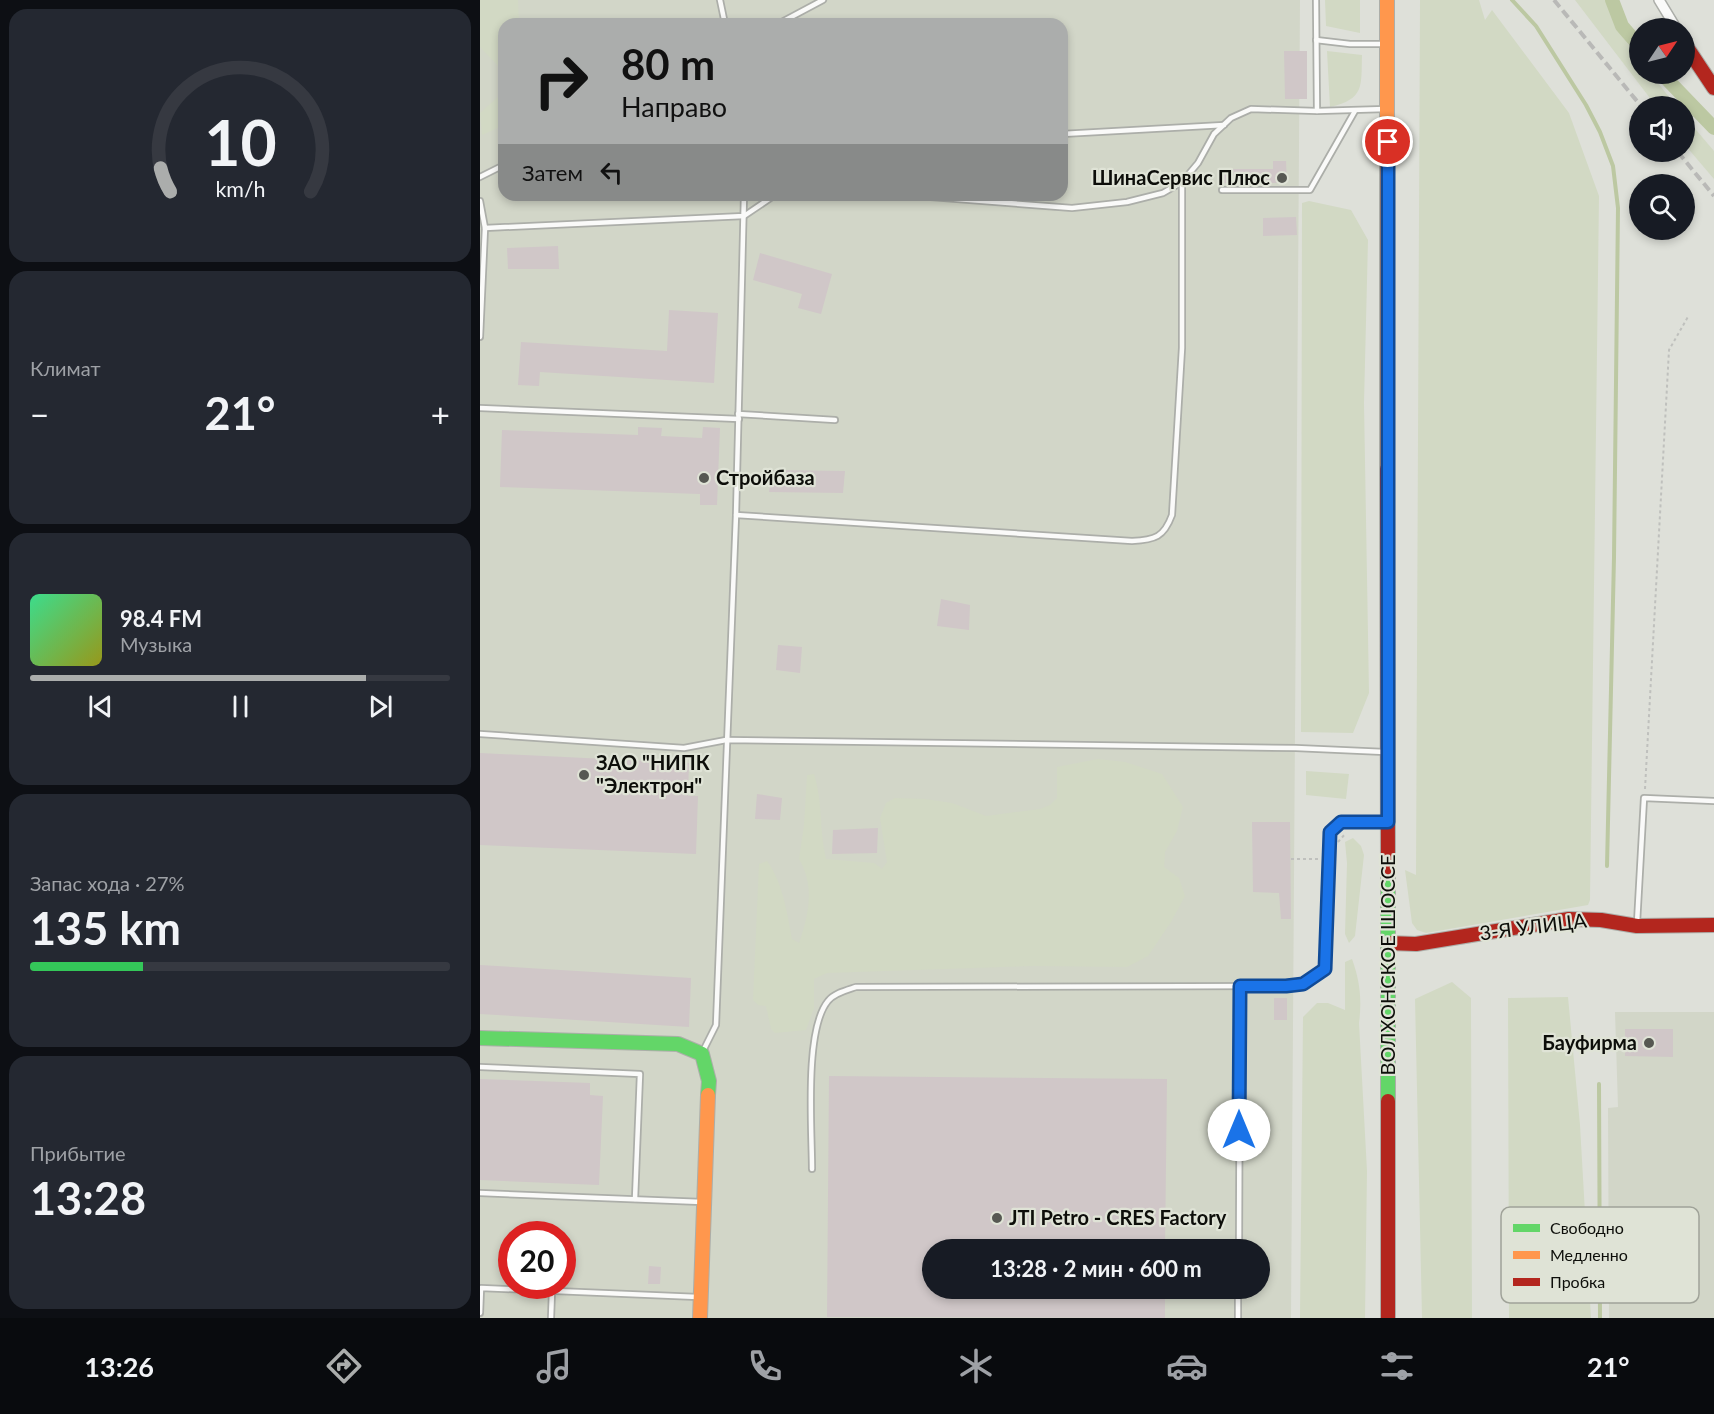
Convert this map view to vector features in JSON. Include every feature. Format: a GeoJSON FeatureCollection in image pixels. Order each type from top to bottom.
{"type":"FeatureCollection","features":[{"type":"Feature","properties":{"kind":"main road","name":"ВОЛХОНСКОЕ ШОССЕ"},"geometry":{"type":"LineString","coordinates":[[1387,0],[1388,1318]]}},
{"type":"Feature","properties":{"kind":"main road"},"geometry":{"type":"LineString","coordinates":[[1695,60],[1714,88]]}},
{"type":"Feature","properties":{"kind":"main road","name":"3-Я УЛИЦА"},"geometry":{"type":"LineString","coordinates":[[1388,943],[1416,944],[1569,919],[1601,920],[1637,926],[1714,925]]}},
{"type":"Feature","properties":{"kind":"main road"},"geometry":{"type":"LineString","coordinates":[[480,1038],[678,1044],[702,1054],[709,1081],[700,1318]]}},
{"type":"Feature","properties":{"kind":"street"},"geometry":{"type":"LineString","coordinates":[[1659,0],[1670,18]]}},
{"type":"Feature","properties":{"kind":"lane"},"geometry":{"type":"LineString","coordinates":[[720,0],[724,18]]}},
{"type":"Feature","properties":{"kind":"lane"},"geometry":{"type":"LineString","coordinates":[[789,18],[823,0]]}},
{"type":"Feature","properties":{"kind":"lane"},"geometry":{"type":"LineString","coordinates":[[1316,0],[1317,111]]}},
{"type":"Feature","properties":{"kind":"lane"},"geometry":{"type":"LineString","coordinates":[[1316,40],[1350,44],[1387,44]]}},
{"type":"Feature","properties":{"kind":"lane"},"geometry":{"type":"LineString","coordinates":[[982,201],[1072,208],[1127,202],[1163,193],[1182,182],[1198,164],[1214,134],[1231,118],[1251,109],[1355,111],[1387,109]]}},
{"type":"Feature","properties":{"kind":"lane"},"geometry":{"type":"LineString","coordinates":[[1222,190],[1310,190],[1355,111]]}},
{"type":"Feature","properties":{"kind":"lane"},"geometry":{"type":"LineString","coordinates":[[1068,134],[1224,125]]}},
{"type":"Feature","properties":{"kind":"lane"},"geometry":{"type":"LineString","coordinates":[[480,177],[498,168]]}},
{"type":"Feature","properties":{"kind":"lane"},"geometry":{"type":"LineString","coordinates":[[736,515],[1132,541],[1149,540],[1161,534],[1168,526],[1172,514],[1182,348],[1182,182]]}},
{"type":"Feature","properties":{"kind":"lane"},"geometry":{"type":"LineString","coordinates":[[480,201],[485,228],[480,337]]}},
{"type":"Feature","properties":{"kind":"lane"},"geometry":{"type":"LineString","coordinates":[[702,1054],[716,1025],[736,515],[744,201]]}},
{"type":"Feature","properties":{"kind":"lane"},"geometry":{"type":"LineString","coordinates":[[485,228],[744,216],[766,201]]}},
{"type":"Feature","properties":{"kind":"lane"},"geometry":{"type":"LineString","coordinates":[[480,408],[835,420]]}},
{"type":"Feature","properties":{"kind":"lane"},"geometry":{"type":"LineString","coordinates":[[480,734],[684,748],[726,740],[1296,748],[1388,752]]}},
{"type":"Feature","properties":{"kind":"lane"},"geometry":{"type":"LineString","coordinates":[[1637,926],[1644,798],[1714,801]]}},
{"type":"Feature","properties":{"kind":"lane"},"geometry":{"type":"LineString","coordinates":[[812,1169],[813,1054],[820,1012],[830,998],[856,987],[1286,986],[1303,984],[1325,969],[1330,832],[1341,822],[1388,822]]}},
{"type":"Feature","properties":{"kind":"lane"},"geometry":{"type":"LineString","coordinates":[[1239,1239],[1240,986]]}},
{"type":"Feature","properties":{"kind":"lane"},"geometry":{"type":"LineString","coordinates":[[480,1067],[640,1074],[635,1199]]}},
{"type":"Feature","properties":{"kind":"lane"},"geometry":{"type":"LineString","coordinates":[[480,1193],[704,1202]]}},
{"type":"Feature","properties":{"kind":"lane"},"geometry":{"type":"LineString","coordinates":[[480,1313],[481,1288],[498,1289]]}},
{"type":"Feature","properties":{"kind":"lane"},"geometry":{"type":"LineString","coordinates":[[576,1292],[701,1298]]}},
{"type":"Feature","properties":{"kind":"lane"},"geometry":{"type":"LineString","coordinates":[[551,1318],[552,1299]]}},
{"type":"Feature","properties":{"kind":"lane"},"geometry":{"type":"LineString","coordinates":[[1238,1299],[1238,1318]]}},
{"type":"Feature","properties":{"kind":"path"},"geometry":{"type":"LineString","coordinates":[[1644,798],[1669,350],[1689,315]]}},
{"type":"Feature","properties":{"kind":"shaded area"},"geometry":{"type":"Polygon","coordinates":[[[480,0],[1300,0],[1291,1318],[480,1318],[480,0]]]}},
{"type":"Feature","properties":{"kind":"shaded area"},"geometry":{"type":"Polygon","coordinates":[[[1615,1012],[1714,1012],[1714,1318],[1609,1318],[1609,1303],[1699,1303],[1699,1207],[1608,1207],[1608,1108],[1618,1107],[1615,1012]]]}},
{"type":"Feature","properties":{"kind":"green space"},"geometry":{"type":"Polygon","coordinates":[[[480,0],[518,0],[519,18],[498,18],[498,66],[480,47],[480,0]]]}},
{"type":"Feature","properties":{"kind":"green space"},"geometry":{"type":"Polygon","coordinates":[[[1325,0],[1360,0],[1360,33],[1326,26],[1325,0]]]}},
{"type":"Feature","properties":{"kind":"green space"},"geometry":{"type":"Polygon","coordinates":[[[1420,0],[1479,0],[1485,20],[1492,10],[1569,113],[1599,196],[1590,900],[1588,905],[1426,933],[1417,930],[1412,923],[1405,870],[1416,875],[1420,0]]]}},
{"type":"Feature","properties":{"kind":"green space"},"geometry":{"type":"Polygon","coordinates":[[[1575,0],[1606,0],[1619,32],[1629,46],[1629,71],[1575,0]]]}},
{"type":"Feature","properties":{"kind":"green space"},"geometry":{"type":"Polygon","coordinates":[[[1327,51],[1362,55],[1359,90],[1350,100],[1330,107],[1327,51]]]}},
{"type":"Feature","properties":{"kind":"green space"},"geometry":{"type":"Polygon","coordinates":[[[1639,84],[1659,84],[1668,96],[1648,96],[1639,84]]]}},
{"type":"Feature","properties":{"kind":"green space"},"geometry":{"type":"Polygon","coordinates":[[[498,97],[498,128],[482,135],[480,113],[498,97]]]}},
{"type":"Feature","properties":{"kind":"green space"},"geometry":{"type":"Polygon","coordinates":[[[1695,129],[1714,151],[1714,179],[1695,157],[1695,129]]]}},
{"type":"Feature","properties":{"kind":"green space"},"geometry":{"type":"Polygon","coordinates":[[[1309,201],[1351,210],[1368,240],[1364,403],[1369,693],[1353,733],[1301,732],[1302,203],[1309,201]]]}},
{"type":"Feature","properties":{"kind":"green space"},"geometry":{"type":"Polygon","coordinates":[[[1098,759],[1125,762],[1162,774],[1183,807],[1177,831],[1165,852],[1164,867],[1179,878],[1185,896],[1148,956],[1127,967],[1033,966],[827,973],[814,979],[814,1008],[806,1030],[775,1033],[771,1029],[766,1006],[758,1005],[753,1000],[759,864],[767,861],[777,879],[784,898],[792,939],[799,943],[809,900],[807,879],[799,859],[807,775],[814,774],[817,785],[826,859],[874,863],[882,869],[887,862],[880,818],[886,803],[895,798],[952,803],[986,816],[1040,809],[1050,805],[1057,798],[1057,767],[1098,759]]]}},
{"type":"Feature","properties":{"kind":"green space"},"geometry":{"type":"Polygon","coordinates":[[[1306,771],[1349,774],[1346,799],[1306,795],[1306,771]]]}},
{"type":"Feature","properties":{"kind":"green space"},"geometry":{"type":"Polygon","coordinates":[[[1353,838],[1361,846],[1364,855],[1355,936],[1349,943],[1345,934],[1347,863],[1345,842],[1353,838]]]}},
{"type":"Feature","properties":{"kind":"green space"},"geometry":{"type":"Polygon","coordinates":[[[1352,959],[1359,983],[1367,1171],[1365,1318],[1300,1318],[1303,1017],[1317,1003],[1328,1003],[1345,1010],[1345,962],[1352,959]]]}},
{"type":"Feature","properties":{"kind":"green space"},"geometry":{"type":"Polygon","coordinates":[[[1452,982],[1471,998],[1472,1318],[1422,1318],[1415,999],[1452,982]]]}},
{"type":"Feature","properties":{"kind":"green space"},"geometry":{"type":"Polygon","coordinates":[[[1568,997],[1580,1125],[1585,1207],[1509,1207],[1508,998],[1568,997]]]}},
{"type":"Feature","properties":{"kind":"green space"},"geometry":{"type":"Polygon","coordinates":[[[1509,1303],[1590,1303],[1591,1318],[1509,1318],[1509,1303]]]}},
{"type":"Feature","properties":{"kind":"building"},"geometry":{"type":"Polygon","coordinates":[[[1284,51],[1307,51],[1307,99],[1285,99],[1284,51]]]}},
{"type":"Feature","properties":{"kind":"building"},"geometry":{"type":"Polygon","coordinates":[[[1273,161],[1286,161],[1287,183],[1217,183],[1217,169],[1273,169],[1273,161]]]}},
{"type":"Feature","properties":{"kind":"building"},"geometry":{"type":"Polygon","coordinates":[[[1296,217],[1297,235],[1263,236],[1263,218],[1296,217]]]}},
{"type":"Feature","properties":{"kind":"building"},"geometry":{"type":"Polygon","coordinates":[[[558,246],[559,269],[508,269],[507,248],[558,246]]]}},
{"type":"Feature","properties":{"kind":"building"},"geometry":{"type":"Polygon","coordinates":[[[760,253],[832,274],[821,314],[798,308],[802,294],[753,280],[760,253]]]}},
{"type":"Feature","properties":{"kind":"building"},"geometry":{"type":"Polygon","coordinates":[[[669,310],[718,313],[714,383],[540,372],[539,386],[518,385],[521,342],[667,351],[669,310]]]}},
{"type":"Feature","properties":{"kind":"building"},"geometry":{"type":"Polygon","coordinates":[[[638,427],[662,428],[661,436],[702,438],[703,427],[720,428],[717,505],[700,505],[700,494],[500,487],[502,430],[638,435],[638,427]]]}},
{"type":"Feature","properties":{"kind":"building"},"geometry":{"type":"Polygon","coordinates":[[[772,470],[845,471],[843,493],[769,492],[772,470]]]}},
{"type":"Feature","properties":{"kind":"building"},"geometry":{"type":"Polygon","coordinates":[[[941,599],[970,605],[969,630],[937,626],[941,599]]]}},
{"type":"Feature","properties":{"kind":"building"},"geometry":{"type":"Polygon","coordinates":[[[778,645],[802,647],[800,673],[776,670],[778,645]]]}},
{"type":"Feature","properties":{"kind":"building"},"geometry":{"type":"Polygon","coordinates":[[[480,753],[689,763],[688,796],[698,796],[696,854],[480,845],[480,753]]]}},
{"type":"Feature","properties":{"kind":"building"},"geometry":{"type":"Polygon","coordinates":[[[757,794],[782,798],[780,820],[755,819],[757,794]]]}},
{"type":"Feature","properties":{"kind":"building"},"geometry":{"type":"Polygon","coordinates":[[[1252,822],[1290,822],[1291,919],[1281,919],[1279,893],[1253,892],[1252,822]]]}},
{"type":"Feature","properties":{"kind":"building"},"geometry":{"type":"Polygon","coordinates":[[[878,828],[877,853],[832,854],[833,830],[878,828]]]}},
{"type":"Feature","properties":{"kind":"building"},"geometry":{"type":"Polygon","coordinates":[[[480,965],[691,978],[689,1027],[480,1014],[480,965]]]}},
{"type":"Feature","properties":{"kind":"building"},"geometry":{"type":"Polygon","coordinates":[[[1274,998],[1287,998],[1287,1020],[1274,1020],[1274,998]]]}},
{"type":"Feature","properties":{"kind":"building","name":"Бауфирма"},"geometry":{"type":"Polygon","coordinates":[[[1625,1029],[1673,1029],[1673,1057],[1625,1056],[1625,1029]]]}},
{"type":"Feature","properties":{"kind":"building","name":"JTI Petro - CRES Factory"},"geometry":{"type":"Polygon","coordinates":[[[829,1076],[1167,1079],[1165,1239],[922,1239],[922,1299],[1165,1299],[1165,1318],[827,1317],[829,1076]]]}},
{"type":"Feature","properties":{"kind":"building"},"geometry":{"type":"Polygon","coordinates":[[[480,1079],[590,1083],[590,1095],[603,1096],[599,1185],[480,1180],[480,1079]]]}},
{"type":"Feature","properties":{"kind":"building"},"geometry":{"type":"Polygon","coordinates":[[[649,1266],[661,1267],[660,1284],[648,1284],[649,1266]]]}},
{"type":"Feature","properties":{"kind":"waterway"},"geometry":{"type":"LineString","coordinates":[[1512,0],[1536,26],[1586,105],[1600,132],[1613,166],[1618,208],[1614,557],[1607,866]]}},
{"type":"Feature","properties":{"kind":"waterway"},"geometry":{"type":"LineString","coordinates":[[1612,0],[1622,26],[1629,34]]}},
{"type":"Feature","properties":{"kind":"waterway"},"geometry":{"type":"LineString","coordinates":[[1672,84],[1714,128]]}},
{"type":"Feature","properties":{"kind":"waterway"},"geometry":{"type":"LineString","coordinates":[[1599,1084],[1600,1207]]}},
{"type":"Feature","properties":{"kind":"waterway"},"geometry":{"type":"LineString","coordinates":[[1600,1303],[1600,1318]]}},
{"type":"Feature","properties":{"kind":"railway"},"geometry":{"type":"LineString","coordinates":[[1554,0],[1633,96]]}},
{"type":"Feature","properties":{"kind":"railway"},"geometry":{"type":"LineString","coordinates":[[1686,162],[1714,196]]}},
{"type":"Feature","properties":{"kind":"traffic: fast"},"geometry":{"type":"LineString","coordinates":[[1388,869],[1388,1101]]}},
{"type":"Feature","properties":{"kind":"traffic: fast"},"geometry":{"type":"LineString","coordinates":[[480,1038],[678,1044],[702,1054],[709,1081],[708,1095]]}},
{"type":"Feature","properties":{"kind":"traffic: slow"},"geometry":{"type":"LineString","coordinates":[[1387,0],[1387,469]]}},
{"type":"Feature","properties":{"kind":"traffic: slow"},"geometry":{"type":"LineString","coordinates":[[700,1318],[708,1095]]}},
{"type":"Feature","properties":{"kind":"traffic: jam"},"geometry":{"type":"LineString","coordinates":[[1695,60],[1714,88]]}},
{"type":"Feature","properties":{"kind":"traffic: jam"},"geometry":{"type":"LineString","coordinates":[[1387,469],[1388,869]]}},
{"type":"Feature","properties":{"kind":"traffic: jam"},"geometry":{"type":"LineString","coordinates":[[1388,943],[1416,944],[1569,919],[1601,920],[1637,926],[1714,925]]}},
{"type":"Feature","properties":{"kind":"traffic: jam"},"geometry":{"type":"LineString","coordinates":[[1388,1101],[1388,1318]]}},
{"type":"Feature","properties":{"kind":"place","name":"ШинаСервис Плюс"},"geometry":{"type":"Point","coordinates":[1282,178]}},
{"type":"Feature","properties":{"kind":"place","name":"Стройбаза"},"geometry":{"type":"Point","coordinates":[704,478]}},
{"type":"Feature","properties":{"kind":"place","name":"ЗАО \"НИПК \"Электрон\""},"geometry":{"type":"Point","coordinates":[584,775]}},
{"type":"Feature","properties":{"kind":"place","name":"Бауфирма"},"geometry":{"type":"Point","coordinates":[1649,1043]}},
{"type":"Feature","properties":{"kind":"place","name":"JTI Petro - CRES Factory"},"geometry":{"type":"Point","coordinates":[997,1218]}},
{"type":"Feature","properties":{"kind":"route"},"geometry":{"type":"LineString","coordinates":[[1239,1130],[1240,986],[1303,984],[1325,969],[1330,832],[1341,822],[1388,822],[1388,142]]}}]}
